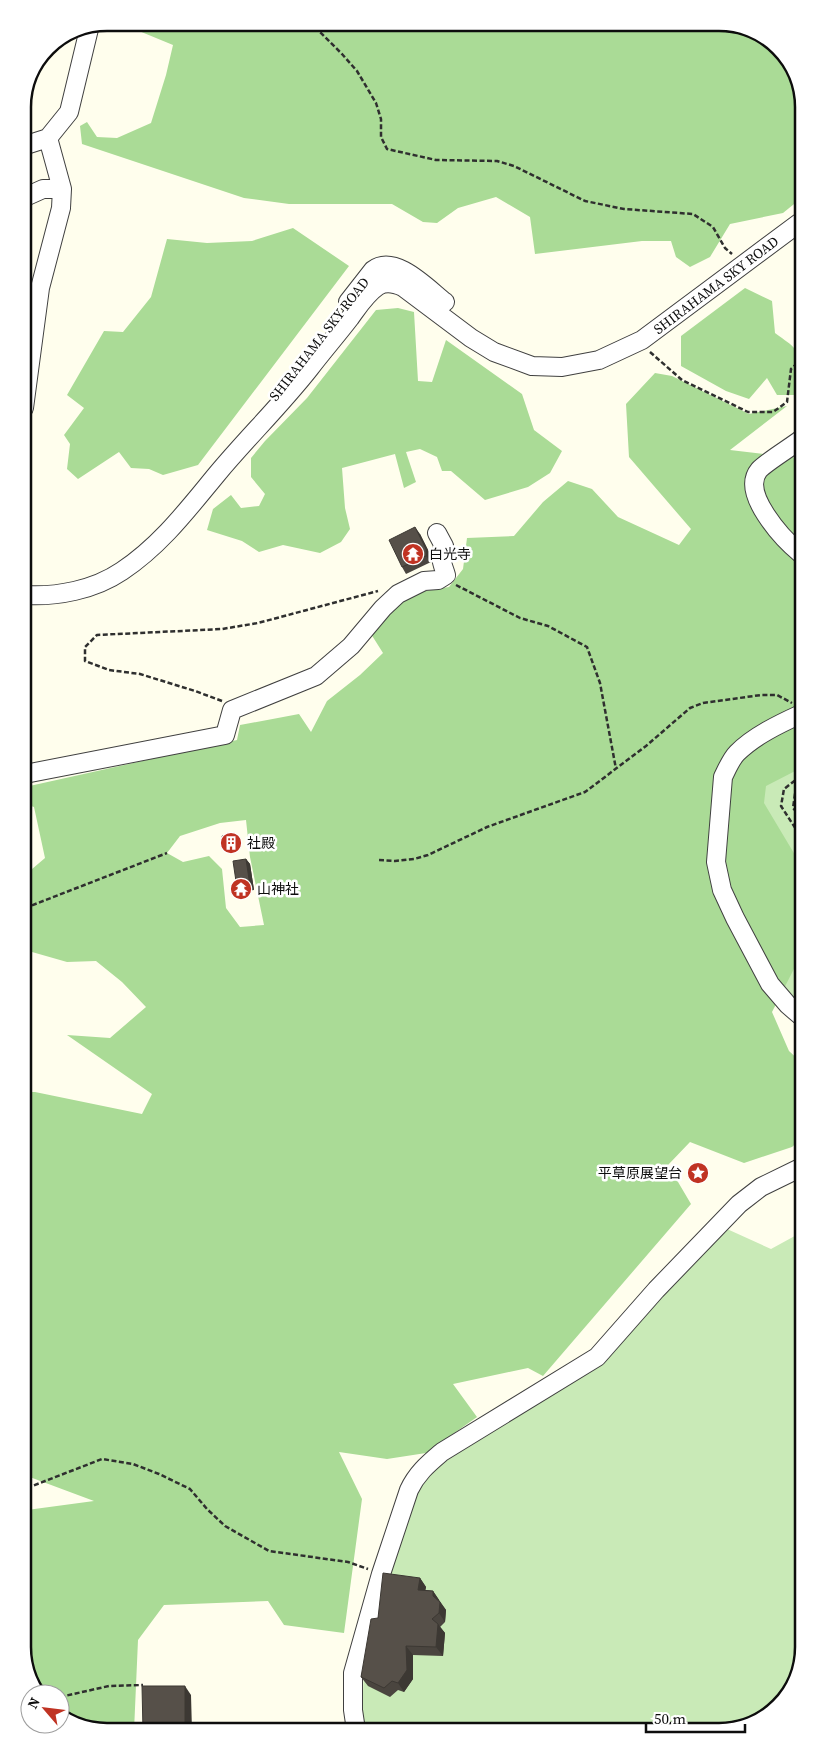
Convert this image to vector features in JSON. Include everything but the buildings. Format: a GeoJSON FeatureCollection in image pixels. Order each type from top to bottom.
{"type":"FeatureCollection","features":[{"type":"Feature","properties":{"kind":"street"},"geometry":{"type":"LineString","coordinates":[[31,143],[48,138],[69,112],[88,34]]}},
{"type":"Feature","properties":{"kind":"street"},"geometry":{"type":"LineString","coordinates":[[31,327],[61,208],[62,189],[48,138]]}},
{"type":"Feature","properties":{"kind":"street"},"geometry":{"type":"LineString","coordinates":[[31,194],[43,189],[62,189]]}},
{"type":"Feature","properties":{"kind":"street","name":"SHIRAHAMA SKY ROAD"},"geometry":{"type":"LineString","coordinates":[[31,595],[47,596],[69,592],[97,583],[120,572],[143,555],[180,520],[377,266],[389,264],[405,271],[484,333],[515,351],[549,360],[574,363],[599,360],[642,340],[795,226]]}},
{"type":"Feature","properties":{"kind":"street"},"geometry":{"type":"LineString","coordinates":[[795,444],[759,470],[754,483],[757,499],[767,517],[795,549]]}},
{"type":"Feature","properties":{"kind":"street"},"geometry":{"type":"LineString","coordinates":[[31,773],[225,735],[232,710],[316,676],[350,646],[383,608],[398,594],[424,581],[438,580],[446,575],[440,552],[444,546],[437,533]]}},
{"type":"Feature","properties":{"kind":"street"},"geometry":{"type":"LineString","coordinates":[[795,710],[736,754],[728,765],[723,776],[716,862],[722,890],[731,911],[770,984],[795,1011]]}},
{"type":"Feature","properties":{"kind":"street"},"geometry":{"type":"LineString","coordinates":[[355,1723],[353,1673],[409,1490],[422,1468],[442,1452],[597,1357],[656,1290],[739,1204],[761,1187],[795,1170]]}},
{"type":"Feature","properties":{"kind":"path"},"geometry":{"type":"LineString","coordinates":[[319,31],[357,71],[376,103],[382,120],[380,137],[388,149],[436,160],[497,161],[514,166],[585,201],[624,209],[693,214],[712,227],[725,248],[745,264]]}},
{"type":"Feature","properties":{"kind":"path"},"geometry":{"type":"LineString","coordinates":[[642,340],[652,356],[682,380],[748,412],[772,412],[787,402],[791,369],[795,365]]}},
{"type":"Feature","properties":{"kind":"path"},"geometry":{"type":"LineString","coordinates":[[232,710],[224,702],[195,691],[140,674],[109,670],[85,661],[85,647],[97,635],[222,629],[249,624],[386,589]]}},
{"type":"Feature","properties":{"kind":"path"},"geometry":{"type":"LineString","coordinates":[[471,593],[520,618],[548,626],[587,647],[600,682],[616,769]]}},
{"type":"Feature","properties":{"kind":"path"},"geometry":{"type":"LineString","coordinates":[[379,860],[395,861],[428,855],[487,827],[585,792],[690,708],[703,703],[761,695],[777,695],[795,708]]}},
{"type":"Feature","properties":{"kind":"path"},"geometry":{"type":"LineString","coordinates":[[795,781],[784,789],[781,806],[795,828]]}},
{"type":"Feature","properties":{"kind":"path"},"geometry":{"type":"LineString","coordinates":[[795,794],[793,808],[795,810]]}},
{"type":"Feature","properties":{"kind":"path"},"geometry":{"type":"LineString","coordinates":[[31,906],[167,853]]}},
{"type":"Feature","properties":{"kind":"path"},"geometry":{"type":"LineString","coordinates":[[31,1486],[102,1459],[133,1464],[190,1489],[225,1526],[269,1551],[348,1562],[382,1574]]}},
{"type":"Feature","properties":{"kind":"path"},"geometry":{"type":"LineString","coordinates":[[70,1695],[109,1686],[143,1685]]}},
{"type":"Feature","properties":{"kind":"green space"},"geometry":{"type":"Polygon","coordinates":[[[139,31],[723,31],[743,35],[769,50],[785,69],[789,78],[795,108],[795,203],[783,213],[730,224],[710,257],[690,267],[676,257],[671,241],[642,241],[535,254],[530,217],[496,197],[458,208],[437,223],[423,222],[392,204],[289,204],[244,198],[82,144],[80,126],[87,122],[97,137],[117,138],[151,123],[173,45],[139,31]]]}},
{"type":"Feature","properties":{"kind":"green space"},"geometry":{"type":"Polygon","coordinates":[[[293,228],[349,266],[198,465],[163,475],[149,469],[131,468],[119,452],[78,479],[67,469],[70,444],[64,435],[84,408],[67,395],[104,331],[123,332],[151,297],[167,239],[207,243],[252,241],[293,228]]]}},
{"type":"Feature","properties":{"kind":"green space"},"geometry":{"type":"Polygon","coordinates":[[[745,288],[772,301],[775,333],[795,350],[795,395],[777,395],[767,378],[749,399],[726,391],[681,366],[681,336],[745,288]]]}},
{"type":"Feature","properties":{"kind":"green space"},"geometry":{"type":"Polygon","coordinates":[[[398,308],[414,312],[418,381],[432,382],[446,340],[522,394],[534,430],[562,451],[550,473],[528,487],[485,500],[451,471],[442,471],[437,457],[420,449],[406,452],[416,482],[404,488],[395,454],[342,468],[345,508],[350,529],[341,542],[320,553],[283,545],[259,552],[242,541],[207,530],[213,509],[231,495],[241,508],[259,506],[265,494],[251,477],[251,458],[307,398],[376,310],[398,308]]]}},
{"type":"Feature","properties":{"kind":"green space"},"geometry":{"type":"Polygon","coordinates":[[[655,373],[672,376],[749,414],[787,406],[730,450],[795,457],[795,771],[766,786],[764,803],[795,855],[795,967],[772,1012],[789,1051],[795,1057],[795,1144],[792,1147],[744,1163],[690,1142],[668,1165],[691,1204],[543,1376],[528,1368],[453,1384],[477,1417],[426,1453],[387,1459],[339,1452],[362,1499],[344,1633],[284,1625],[268,1601],[164,1605],[138,1640],[134,1723],[103,1723],[74,1715],[70,1713],[70,1684],[41,1684],[33,1661],[31,1646],[31,1509],[94,1501],[31,1477],[31,1092],[142,1114],[152,1094],[67,1035],[110,1038],[146,1007],[122,982],[96,961],[67,962],[31,952],[31,870],[45,858],[34,807],[31,806],[31,786],[237,740],[240,725],[299,714],[311,732],[327,701],[360,675],[383,653],[371,634],[403,601],[425,591],[449,587],[463,569],[467,538],[514,536],[543,502],[568,481],[592,489],[618,517],[679,545],[691,529],[629,457],[626,404],[655,373]],[[246,820],[220,823],[180,836],[167,853],[183,862],[209,856],[222,869],[226,908],[240,927],[264,925],[250,857],[246,820]]]}},
{"type":"Feature","properties":{"kind":"green space"},"geometry":{"type":"Polygon","coordinates":[[[795,730],[795,1000],[780,987],[727,786],[795,730]]]}},
{"type":"Feature","properties":{"kind":"green space"},"geometry":{"type":"Polygon","coordinates":[[[727,1229],[771,1249],[795,1236],[795,1646],[791,1671],[782,1689],[769,1704],[748,1717],[718,1723],[363,1723],[364,1670],[379,1606],[417,1489],[442,1460],[604,1355],[727,1229]]]}},
{"type":"Feature","properties":{"kind":"place","name":"白光寺"},"geometry":{"type":"Point","coordinates":[413,554]}},
{"type":"Feature","properties":{"kind":"place","name":"社殿"},"geometry":{"type":"Point","coordinates":[231,843]}},
{"type":"Feature","properties":{"kind":"place","name":"山神社"},"geometry":{"type":"Point","coordinates":[241,889]}},
{"type":"Feature","properties":{"kind":"place","name":"平草原展望台"},"geometry":{"type":"Point","coordinates":[698,1173]}}]}
